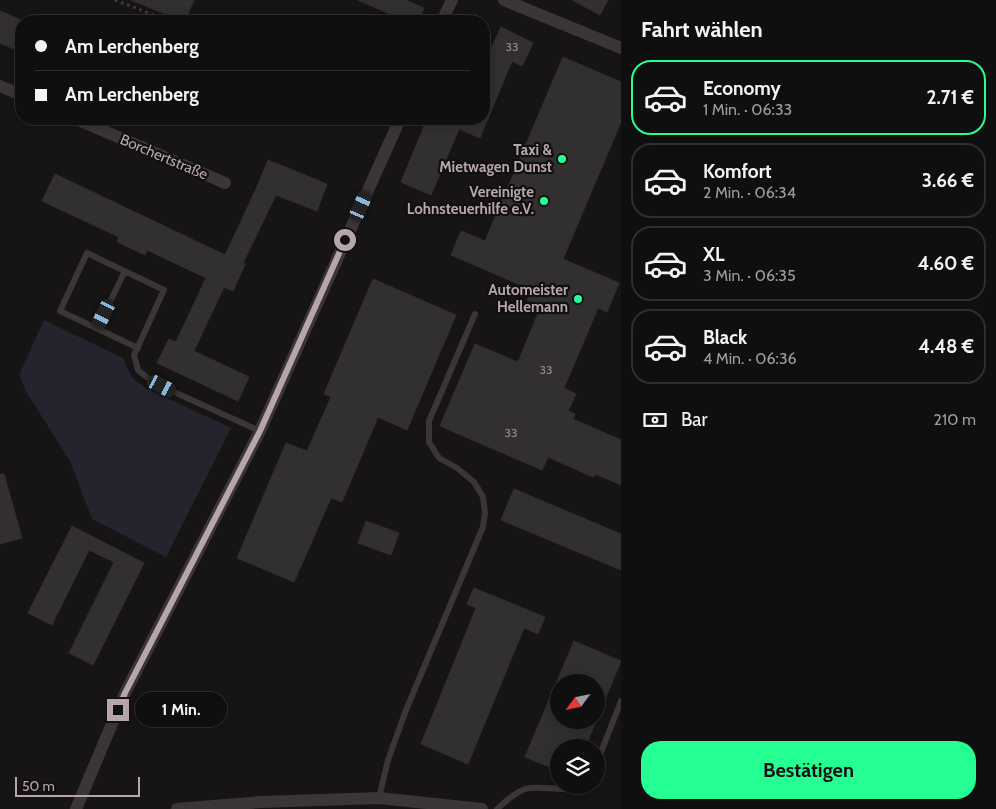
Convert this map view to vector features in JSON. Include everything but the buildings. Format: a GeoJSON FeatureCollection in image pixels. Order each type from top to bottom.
{"type":"FeatureCollection","features":[{"type":"Feature","properties":{"kind":"street"},"geometry":{"type":"LineString","coordinates":[[445,15],[452,0]]}},
{"type":"Feature","properties":{"kind":"street"},"geometry":{"type":"LineString","coordinates":[[504,0],[621,48]]}},
{"type":"Feature","properties":{"kind":"street"},"geometry":{"type":"LineString","coordinates":[[0,86],[15,92]]}},
{"type":"Feature","properties":{"kind":"street","name":"Borchertstraße"},"geometry":{"type":"LineString","coordinates":[[90,125],[225,183]]}},
{"type":"Feature","properties":{"kind":"street"},"geometry":{"type":"LineString","coordinates":[[76,809],[125,693],[260,431],[397,125]]}},
{"type":"Feature","properties":{"kind":"street"},"geometry":{"type":"LineString","coordinates":[[177,809],[379,798],[482,809]]}},
{"type":"Feature","properties":{"kind":"lane"},"geometry":{"type":"LineString","coordinates":[[138,348],[60,311],[87,253],[164,290],[138,348],[134,355],[138,370],[150,380],[260,431]]}},
{"type":"Feature","properties":{"kind":"lane"},"geometry":{"type":"LineString","coordinates":[[97,328],[124,271]]}},
{"type":"Feature","properties":{"kind":"lane"},"geometry":{"type":"LineString","coordinates":[[379,798],[388,760],[406,710],[483,527],[485,513],[483,497],[474,482],[457,468],[439,458],[429,442],[429,421],[475,314]]}},
{"type":"Feature","properties":{"kind":"lane"},"geometry":{"type":"LineString","coordinates":[[605,742],[621,701]]}},
{"type":"Feature","properties":{"kind":"lane"},"geometry":{"type":"LineString","coordinates":[[497,809],[512,796],[530,788],[550,789]]}},
{"type":"Feature","properties":{"kind":"path"},"geometry":{"type":"LineString","coordinates":[[115,0],[154,15]]}},
{"type":"Feature","properties":{"kind":"shaded area"},"geometry":{"type":"Polygon","coordinates":[[[44,320],[123,358],[131,376],[146,388],[231,428],[166,557],[92,519],[70,461],[27,393],[19,375],[44,320]]]}},
{"type":"Feature","properties":{"kind":"place","name":"Taxi & Mietwagen Dunst"},"geometry":{"type":"Point","coordinates":[562,159]}},
{"type":"Feature","properties":{"kind":"place","name":"Vereinigte Lohnsteuerhilfe e.V."},"geometry":{"type":"Point","coordinates":[544,201]}},
{"type":"Feature","properties":{"kind":"place","name":"Automeister Hellemann"},"geometry":{"type":"Point","coordinates":[578,299]}},
{"type":"Feature","properties":{"kind":"route"},"geometry":{"type":"LineString","coordinates":[[118,710],[260,431],[345,240]]}}]}
